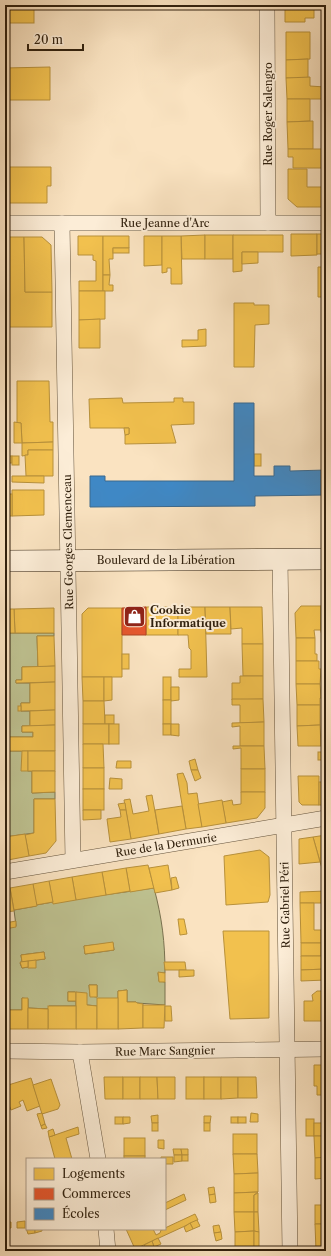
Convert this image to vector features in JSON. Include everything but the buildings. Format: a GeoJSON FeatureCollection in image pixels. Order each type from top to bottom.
{"type":"FeatureCollection","features":[{"type":"Feature","properties":{"kind":"main road","name":"Boulevard de la Libération"},"geometry":{"type":"LineString","coordinates":[[5,561],[326,559]]}},
{"type":"Feature","properties":{"kind":"street","name":"Rue Roger Salengro"},"geometry":{"type":"LineString","coordinates":[[267,5],[268,223]]}},
{"type":"Feature","properties":{"kind":"street","name":"Rue Georges Clemenceau"},"geometry":{"type":"LineString","coordinates":[[62,223],[73,860]]}},
{"type":"Feature","properties":{"kind":"street","name":"Rue Jeanne d'Arc"},"geometry":{"type":"LineString","coordinates":[[5,224],[326,223]]}},
{"type":"Feature","properties":{"kind":"street","name":"Rue Gabriel Péri"},"geometry":{"type":"LineString","coordinates":[[280,559],[290,1251]]}},
{"type":"Feature","properties":{"kind":"street","name":"Rue de la Dermurie"},"geometry":{"type":"LineString","coordinates":[[5,872],[326,818]]}},
{"type":"Feature","properties":{"kind":"street","name":"Rue Marc Sangnier"},"geometry":{"type":"LineString","coordinates":[[5,1051],[80,1052],[326,1049]]}},
{"type":"Feature","properties":{"kind":"street"},"geometry":{"type":"LineString","coordinates":[[80,1052],[98,1158]]}},
{"type":"Feature","properties":{"kind":"street"},"geometry":{"type":"LineString","coordinates":[[106,1230],[108,1251]]}},
{"type":"Feature","properties":{"kind":"green space"},"geometry":{"type":"Polygon","coordinates":[[[5,633],[54,633],[54,636],[37,636],[38,667],[22,667],[22,680],[16,680],[16,683],[30,683],[30,703],[21,703],[21,711],[30,711],[30,726],[22,726],[22,732],[33,732],[33,737],[5,737],[5,711],[7,711],[5,683],[5,633]]]}},
{"type":"Feature","properties":{"kind":"green space"},"geometry":{"type":"Polygon","coordinates":[[[5,751],[28,751],[28,771],[32,771],[32,793],[55,792],[55,799],[34,799],[34,833],[5,837],[5,751]]]}},
{"type":"Feature","properties":{"kind":"green space"},"geometry":{"type":"Polygon","coordinates":[[[154,888],[164,940],[165,973],[158,973],[159,981],[165,982],[165,1005],[127,1002],[127,990],[118,991],[118,998],[97,1006],[87,1005],[75,992],[68,992],[68,1001],[76,1001],[76,1006],[49,1006],[48,1009],[28,1008],[28,999],[22,998],[22,1010],[6,1010],[5,929],[16,926],[14,910],[53,902],[154,888]],[[113,943],[84,946],[85,954],[114,950],[113,943]],[[44,952],[21,955],[22,962],[20,963],[22,968],[28,967],[36,960],[45,959],[44,952]],[[89,985],[90,996],[97,997],[97,985],[89,985]]]}},
{"type":"Feature","properties":{"kind":"place","name":"Cookie Informatique"},"geometry":{"type":"Point","coordinates":[134,616]}}]}
